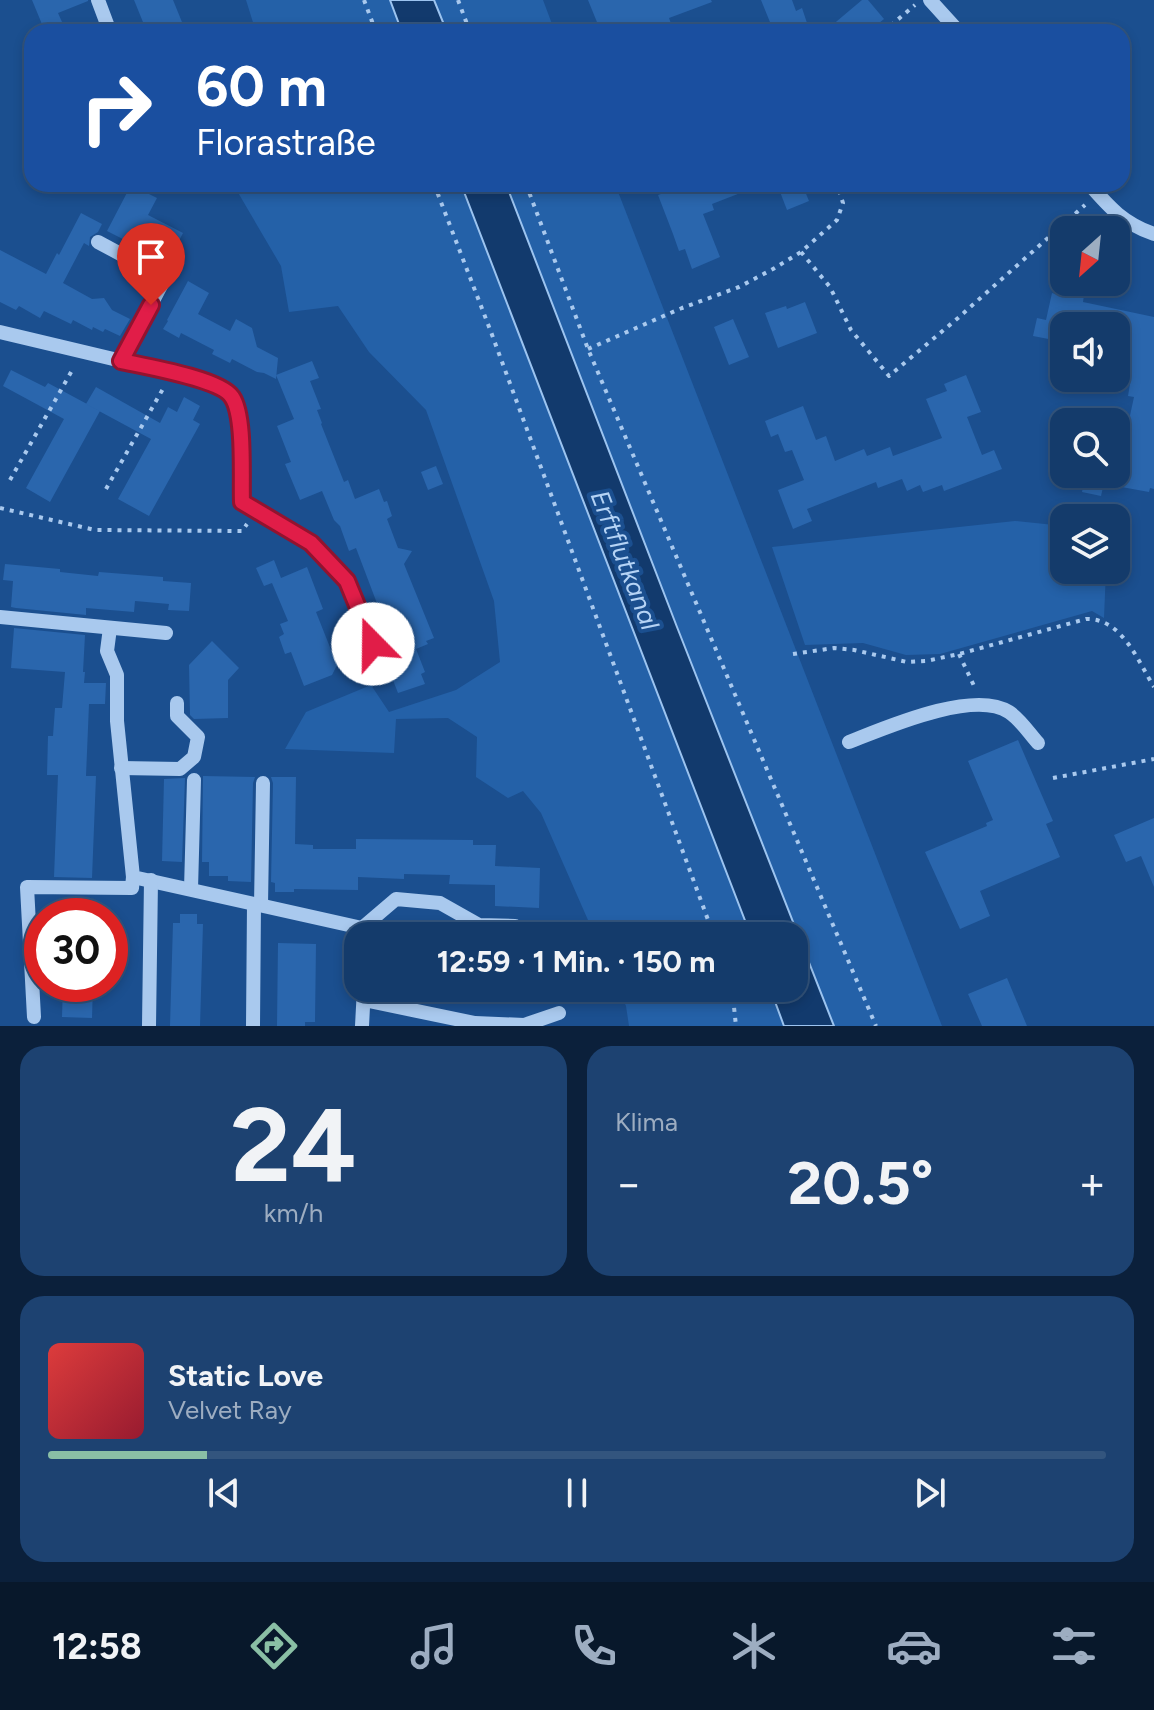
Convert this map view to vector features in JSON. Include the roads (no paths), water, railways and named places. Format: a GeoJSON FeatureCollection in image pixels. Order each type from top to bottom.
{"type":"FeatureCollection","features":[{"type":"Feature","properties":{"kind":"street"},"geometry":{"type":"LineString","coordinates":[[98,0],[107,24]]}},
{"type":"Feature","properties":{"kind":"street"},"geometry":{"type":"LineString","coordinates":[[930,0],[952,24]]}},
{"type":"Feature","properties":{"kind":"street"},"geometry":{"type":"LineString","coordinates":[[1096,192],[1109,208],[1137,228],[1154,234]]}},
{"type":"Feature","properties":{"kind":"street"},"geometry":{"type":"LineString","coordinates":[[98,242],[165,278],[121,361]]}},
{"type":"Feature","properties":{"kind":"street"},"geometry":{"type":"LineString","coordinates":[[0,332],[206,381],[231,394],[239,411],[242,502],[311,543],[347,581],[373,644]]}},
{"type":"Feature","properties":{"kind":"street"},"geometry":{"type":"LineString","coordinates":[[0,617],[166,633]]}},
{"type":"Feature","properties":{"kind":"street"},"geometry":{"type":"LineString","coordinates":[[34,1017],[27,887],[132,888],[117,721],[117,675],[107,651],[110,628]]}},
{"type":"Feature","properties":{"kind":"street"},"geometry":{"type":"LineString","coordinates":[[121,768],[180,769],[194,757],[198,737],[177,716],[177,703]]}},
{"type":"Feature","properties":{"kind":"street"},"geometry":{"type":"LineString","coordinates":[[849,742],[917,715],[990,704],[1009,712],[1038,743]]}},
{"type":"Feature","properties":{"kind":"street"},"geometry":{"type":"LineString","coordinates":[[191,889],[194,780]]}},
{"type":"Feature","properties":{"kind":"street"},"geometry":{"type":"LineString","coordinates":[[253,1026],[263,783]]}},
{"type":"Feature","properties":{"kind":"street"},"geometry":{"type":"LineString","coordinates":[[133,877],[258,904],[344,927]]}},
{"type":"Feature","properties":{"kind":"street"},"geometry":{"type":"LineString","coordinates":[[149,1026],[151,880]]}},
{"type":"Feature","properties":{"kind":"street"},"geometry":{"type":"LineString","coordinates":[[372,922],[396,899],[440,903],[474,922]]}},
{"type":"Feature","properties":{"kind":"street"},"geometry":{"type":"LineString","coordinates":[[362,1026],[364,1002]]}},
{"type":"Feature","properties":{"kind":"street"},"geometry":{"type":"LineString","coordinates":[[395,1002],[475,1023],[524,1025],[559,1013]]}},
{"type":"Feature","properties":{"kind":"water"},"geometry":{"type":"Polygon","coordinates":[[[390,0],[434,0],[444,24],[399,24],[390,0]]]}},
{"type":"Feature","properties":{"kind":"water","name":"Erftflutkanal"},"geometry":{"type":"Polygon","coordinates":[[[464,192],[509,192],[793,922],[746,922],[464,192]]]}},
{"type":"Feature","properties":{"kind":"water"},"geometry":{"type":"Polygon","coordinates":[[[808,960],[834,1026],[784,1026],[775,1002],[808,1002],[808,960]]]}}]}
